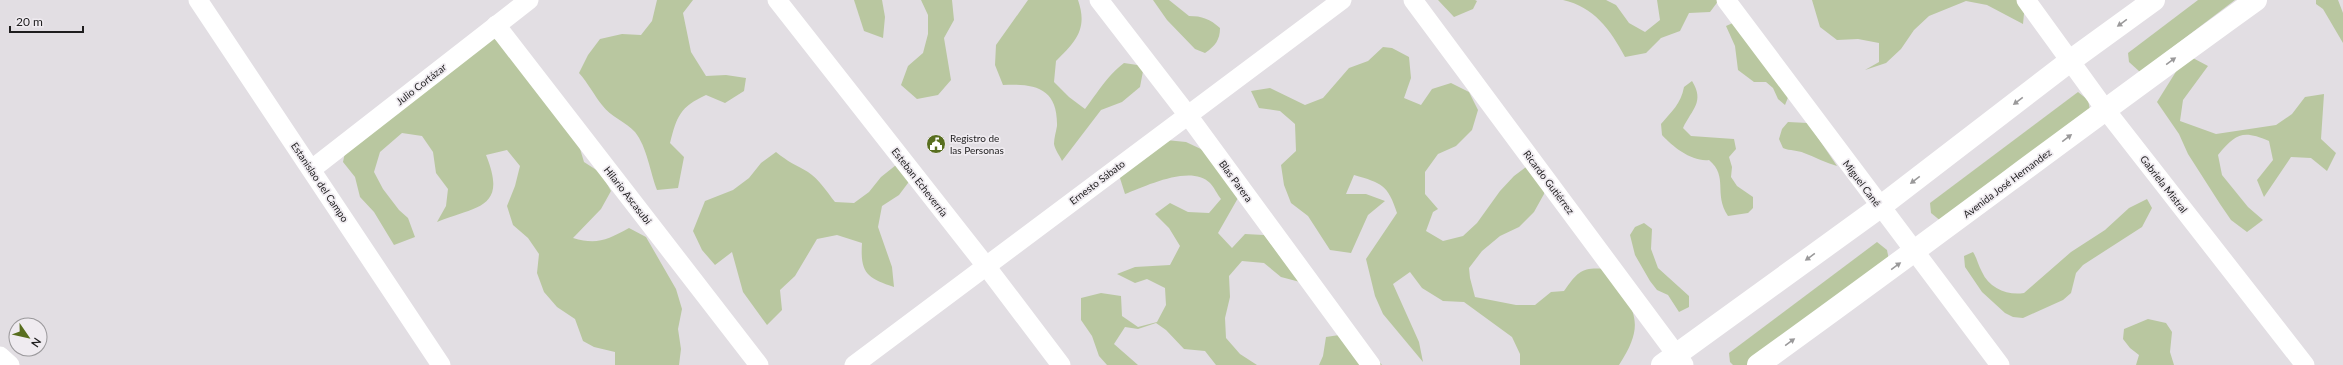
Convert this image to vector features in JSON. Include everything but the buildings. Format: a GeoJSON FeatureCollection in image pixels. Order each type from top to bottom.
{"type":"FeatureCollection","features":[{"type":"Feature","properties":{"kind":"street","name":"Estanislao del Campo"},"geometry":{"type":"LineString","coordinates":[[198,0],[312,169],[441,365]]}},
{"type":"Feature","properties":{"kind":"street","name":"Julio Cortázar"},"geometry":{"type":"LineString","coordinates":[[312,169],[529,0]]}},
{"type":"Feature","properties":{"kind":"street","name":"Esteban Echeverría"},"geometry":{"type":"LineString","coordinates":[[777,0],[986,266],[1061,365]]}},
{"type":"Feature","properties":{"kind":"street","name":"Blas Parera"},"geometry":{"type":"LineString","coordinates":[[1099,0],[1187,114],[1370,365]]}},
{"type":"Feature","properties":{"kind":"street","name":"Ernesto Sábato"},"geometry":{"type":"LineString","coordinates":[[854,365],[1187,114],[1342,0]]}},
{"type":"Feature","properties":{"kind":"street","name":"Ricardo Gutiérrez"},"geometry":{"type":"LineString","coordinates":[[1414,0],[1674,361]]}},
{"type":"Feature","properties":{"kind":"street","name":"Miguel Cané"},"geometry":{"type":"LineString","coordinates":[[1726,0],[2000,365]]}},
{"type":"Feature","properties":{"kind":"street","name":"Gabriela Mistral"},"geometry":{"type":"LineString","coordinates":[[2026,0],[2105,109],[2305,365]]}},
{"type":"Feature","properties":{"kind":"street"},"geometry":{"type":"LineString","coordinates":[[1674,361],[2070,61],[2154,0]]}},
{"type":"Feature","properties":{"kind":"street","name":"Avenida José Hernandez"},"geometry":{"type":"LineString","coordinates":[[1758,365],[1915,253],[2105,109],[2256,0]]}},
{"type":"Feature","properties":{"kind":"street","name":"Hilario Ascasubi"},"geometry":{"type":"LineString","coordinates":[[496,25],[759,365]]}},
{"type":"Feature","properties":{"kind":"street"},"geometry":{"type":"LineString","coordinates":[[0,356],[10,365]]}},
{"type":"Feature","properties":{"kind":"green space"},"geometry":{"type":"Polygon","coordinates":[[[657,0],[693,0],[683,13],[691,52],[706,76],[726,75],[746,78],[744,91],[725,103],[706,95],[690,104],[681,113],[670,143],[684,157],[678,188],[657,190],[643,145],[635,132],[606,109],[579,73],[588,55],[600,39],[622,34],[641,35],[652,21],[657,0]]]}},
{"type":"Feature","properties":{"kind":"green space"},"geometry":{"type":"Polygon","coordinates":[[[854,0],[882,0],[885,17],[883,38],[864,31],[854,0]]]}},
{"type":"Feature","properties":{"kind":"green space"},"geometry":{"type":"Polygon","coordinates":[[[921,0],[952,0],[954,20],[944,38],[951,80],[938,95],[917,99],[901,85],[908,66],[923,53],[928,34],[928,15],[921,0]]]}},
{"type":"Feature","properties":{"kind":"green space"},"geometry":{"type":"Polygon","coordinates":[[[1028,0],[1078,0],[1082,19],[1081,27],[1074,41],[1056,61],[1054,82],[1069,97],[1085,109],[1107,79],[1124,63],[1144,66],[1140,87],[1122,102],[1101,110],[1062,161],[1054,144],[1057,126],[1056,113],[1049,96],[1042,90],[1034,87],[1025,85],[1003,85],[995,65],[996,45],[1028,0]]]}},
{"type":"Feature","properties":{"kind":"green space"},"geometry":{"type":"Polygon","coordinates":[[[1153,0],[1169,0],[1189,16],[1202,17],[1213,22],[1220,28],[1219,36],[1212,48],[1205,53],[1195,49],[1167,20],[1153,0]]]}},
{"type":"Feature","properties":{"kind":"green space"},"geometry":{"type":"Polygon","coordinates":[[[1438,0],[1477,1],[1473,9],[1454,17],[1438,0]]]}},
{"type":"Feature","properties":{"kind":"green space"},"geometry":{"type":"Polygon","coordinates":[[[1563,0],[1606,0],[1616,5],[1629,23],[1645,32],[1660,20],[1657,0],[1719,0],[1710,12],[1689,13],[1680,31],[1661,38],[1646,53],[1625,57],[1613,37],[1600,21],[1584,8],[1563,0]]]}},
{"type":"Feature","properties":{"kind":"green space"},"geometry":{"type":"Polygon","coordinates":[[[1812,0],[2022,0],[2025,3],[2023,24],[1987,5],[1966,1],[1929,16],[1914,30],[1901,49],[1886,63],[1865,70],[1879,62],[1879,43],[1858,39],[1837,40],[1820,27],[1812,0]]]}},
{"type":"Feature","properties":{"kind":"green space"},"geometry":{"type":"Polygon","coordinates":[[[2198,0],[2235,0],[2140,72],[2129,62],[2128,53],[2198,0]]]}},
{"type":"Feature","properties":{"kind":"green space"},"geometry":{"type":"Polygon","coordinates":[[[2316,0],[2338,0],[2343,13],[2343,43],[2323,9],[2316,4],[2316,0]]]}},
{"type":"Feature","properties":{"kind":"green space"},"geometry":{"type":"Polygon","coordinates":[[[1735,22],[1789,95],[1785,105],[1778,99],[1773,88],[1766,82],[1754,82],[1738,70],[1735,46],[1726,26],[1735,22]]]}},
{"type":"Feature","properties":{"kind":"green space"},"geometry":{"type":"Polygon","coordinates":[[[489,37],[507,44],[578,142],[584,162],[601,173],[611,191],[601,209],[573,238],[589,241],[602,240],[614,236],[629,228],[646,237],[676,289],[682,309],[678,329],[681,349],[679,365],[615,365],[615,352],[594,347],[583,341],[575,319],[557,307],[544,292],[537,273],[539,254],[528,238],[513,225],[507,206],[515,186],[520,166],[507,150],[486,155],[492,173],[493,186],[491,196],[485,203],[476,208],[437,222],[446,206],[448,189],[436,173],[433,152],[422,136],[402,133],[380,152],[374,172],[383,189],[399,210],[408,218],[415,237],[394,245],[374,212],[360,197],[355,177],[343,162],[347,143],[489,37]]]}},
{"type":"Feature","properties":{"kind":"green space"},"geometry":{"type":"Polygon","coordinates":[[[1383,47],[1392,48],[1409,57],[1411,78],[1404,98],[1421,105],[1432,89],[1451,83],[1469,92],[1478,110],[1472,130],[1456,146],[1438,154],[1425,172],[1425,194],[1438,209],[1433,212],[1426,231],[1443,241],[1463,236],[1477,223],[1500,191],[1514,176],[1530,164],[1546,174],[1544,194],[1534,212],[1519,227],[1500,236],[1482,251],[1469,268],[1475,297],[1516,305],[1535,305],[1551,292],[1564,291],[1574,278],[1582,271],[1592,269],[1608,269],[1630,305],[1634,316],[1635,326],[1633,337],[1628,350],[1619,365],[1520,365],[1520,354],[1512,337],[1464,302],[1443,301],[1422,288],[1410,272],[1393,284],[1419,342],[1423,362],[1383,314],[1375,296],[1366,259],[1397,213],[1390,196],[1383,186],[1371,180],[1354,175],[1346,194],[1366,194],[1385,201],[1368,215],[1351,253],[1330,250],[1308,216],[1291,203],[1284,185],[1281,165],[1296,151],[1295,124],[1280,111],[1259,108],[1251,91],[1270,88],[1305,105],[1323,98],[1349,68],[1368,61],[1383,47]]]}},
{"type":"Feature","properties":{"kind":"green space"},"geometry":{"type":"Polygon","coordinates":[[[2191,57],[2208,66],[2183,100],[2180,121],[2216,134],[2276,125],[2292,114],[2305,97],[2324,94],[2321,139],[2336,153],[2327,171],[2311,158],[2291,157],[2264,197],[2257,180],[2273,160],[2269,141],[2253,135],[2240,136],[2230,142],[2218,155],[2222,175],[2248,207],[2263,220],[2247,232],[2231,220],[2188,154],[2179,134],[2157,102],[2177,70],[2191,57]]]}},
{"type":"Feature","properties":{"kind":"green space"},"geometry":{"type":"Polygon","coordinates":[[[1692,81],[1696,88],[1697,100],[1696,105],[1683,128],[1691,136],[1734,139],[1736,149],[1729,157],[1732,167],[1731,177],[1737,186],[1753,197],[1753,208],[1748,213],[1728,216],[1724,208],[1720,179],[1715,166],[1709,160],[1696,159],[1683,153],[1662,135],[1661,124],[1678,103],[1684,87],[1692,81]]]}},
{"type":"Feature","properties":{"kind":"green space"},"geometry":{"type":"Polygon","coordinates":[[[2078,92],[2088,100],[2090,110],[1942,222],[1931,213],[1930,203],[2078,92]]]}},
{"type":"Feature","properties":{"kind":"green space"},"geometry":{"type":"Polygon","coordinates":[[[1788,122],[1808,123],[1837,166],[1802,152],[1783,148],[1779,139],[1782,129],[1788,122]]]}},
{"type":"Feature","properties":{"kind":"green space"},"geometry":{"type":"Polygon","coordinates":[[[1166,140],[1186,142],[1203,150],[1238,198],[1218,233],[1232,248],[1245,234],[1264,235],[1300,282],[1281,277],[1264,263],[1242,261],[1229,276],[1230,297],[1225,318],[1226,338],[1240,354],[1257,365],[1216,365],[1205,351],[1184,349],[1166,330],[1156,323],[1138,329],[1125,327],[1114,344],[1138,365],[1107,365],[1099,356],[1092,336],[1081,320],[1081,298],[1101,293],[1121,296],[1122,316],[1138,327],[1157,322],[1166,305],[1165,288],[1147,279],[1135,283],[1117,274],[1135,267],[1170,265],[1180,246],[1169,228],[1155,214],[1170,203],[1188,212],[1209,213],[1221,199],[1210,183],[1202,178],[1192,176],[1168,178],[1125,194],[1119,175],[1166,140]]]}},
{"type":"Feature","properties":{"kind":"green space"},"geometry":{"type":"Polygon","coordinates":[[[776,152],[816,178],[835,202],[854,203],[869,192],[881,177],[896,165],[911,179],[899,195],[882,206],[878,227],[892,267],[894,287],[877,281],[867,273],[862,261],[862,243],[837,235],[817,239],[795,276],[780,290],[782,310],[767,325],[743,292],[732,252],[715,265],[702,250],[693,231],[705,201],[733,190],[749,178],[761,163],[776,152]]]}},
{"type":"Feature","properties":{"kind":"green space"},"geometry":{"type":"Polygon","coordinates":[[[2147,199],[2152,208],[2142,227],[2083,265],[2076,273],[2071,293],[2063,300],[2023,318],[2013,317],[2005,313],[1982,292],[1965,267],[1964,256],[1973,252],[1985,278],[1989,282],[2000,290],[2006,292],[2018,294],[2024,293],[2071,252],[2105,230],[2129,208],[2147,199]]]}},
{"type":"Feature","properties":{"kind":"green space"},"geometry":{"type":"Polygon","coordinates":[[[1644,223],[1652,229],[1651,249],[1658,268],[1689,296],[1689,307],[1679,312],[1668,295],[1657,290],[1650,281],[1635,255],[1630,235],[1635,227],[1644,223]]]}},
{"type":"Feature","properties":{"kind":"green space"},"geometry":{"type":"Polygon","coordinates":[[[1877,242],[1887,250],[1889,260],[1751,365],[1733,365],[1730,362],[1729,353],[1877,242]]]}},
{"type":"Feature","properties":{"kind":"green space"},"geometry":{"type":"Polygon","coordinates":[[[2148,319],[2166,323],[2172,332],[2170,352],[2174,365],[2136,365],[2139,355],[2130,348],[2123,339],[2124,329],[2148,319]]]}},
{"type":"Feature","properties":{"kind":"green space"},"geometry":{"type":"Polygon","coordinates":[[[1346,334],[1375,357],[1382,365],[1319,365],[1323,356],[1326,337],[1346,334]]]}},
{"type":"Feature","properties":{"kind":"place","name":"Registro de las Personas"},"geometry":{"type":"Point","coordinates":[936,144]}}]}
